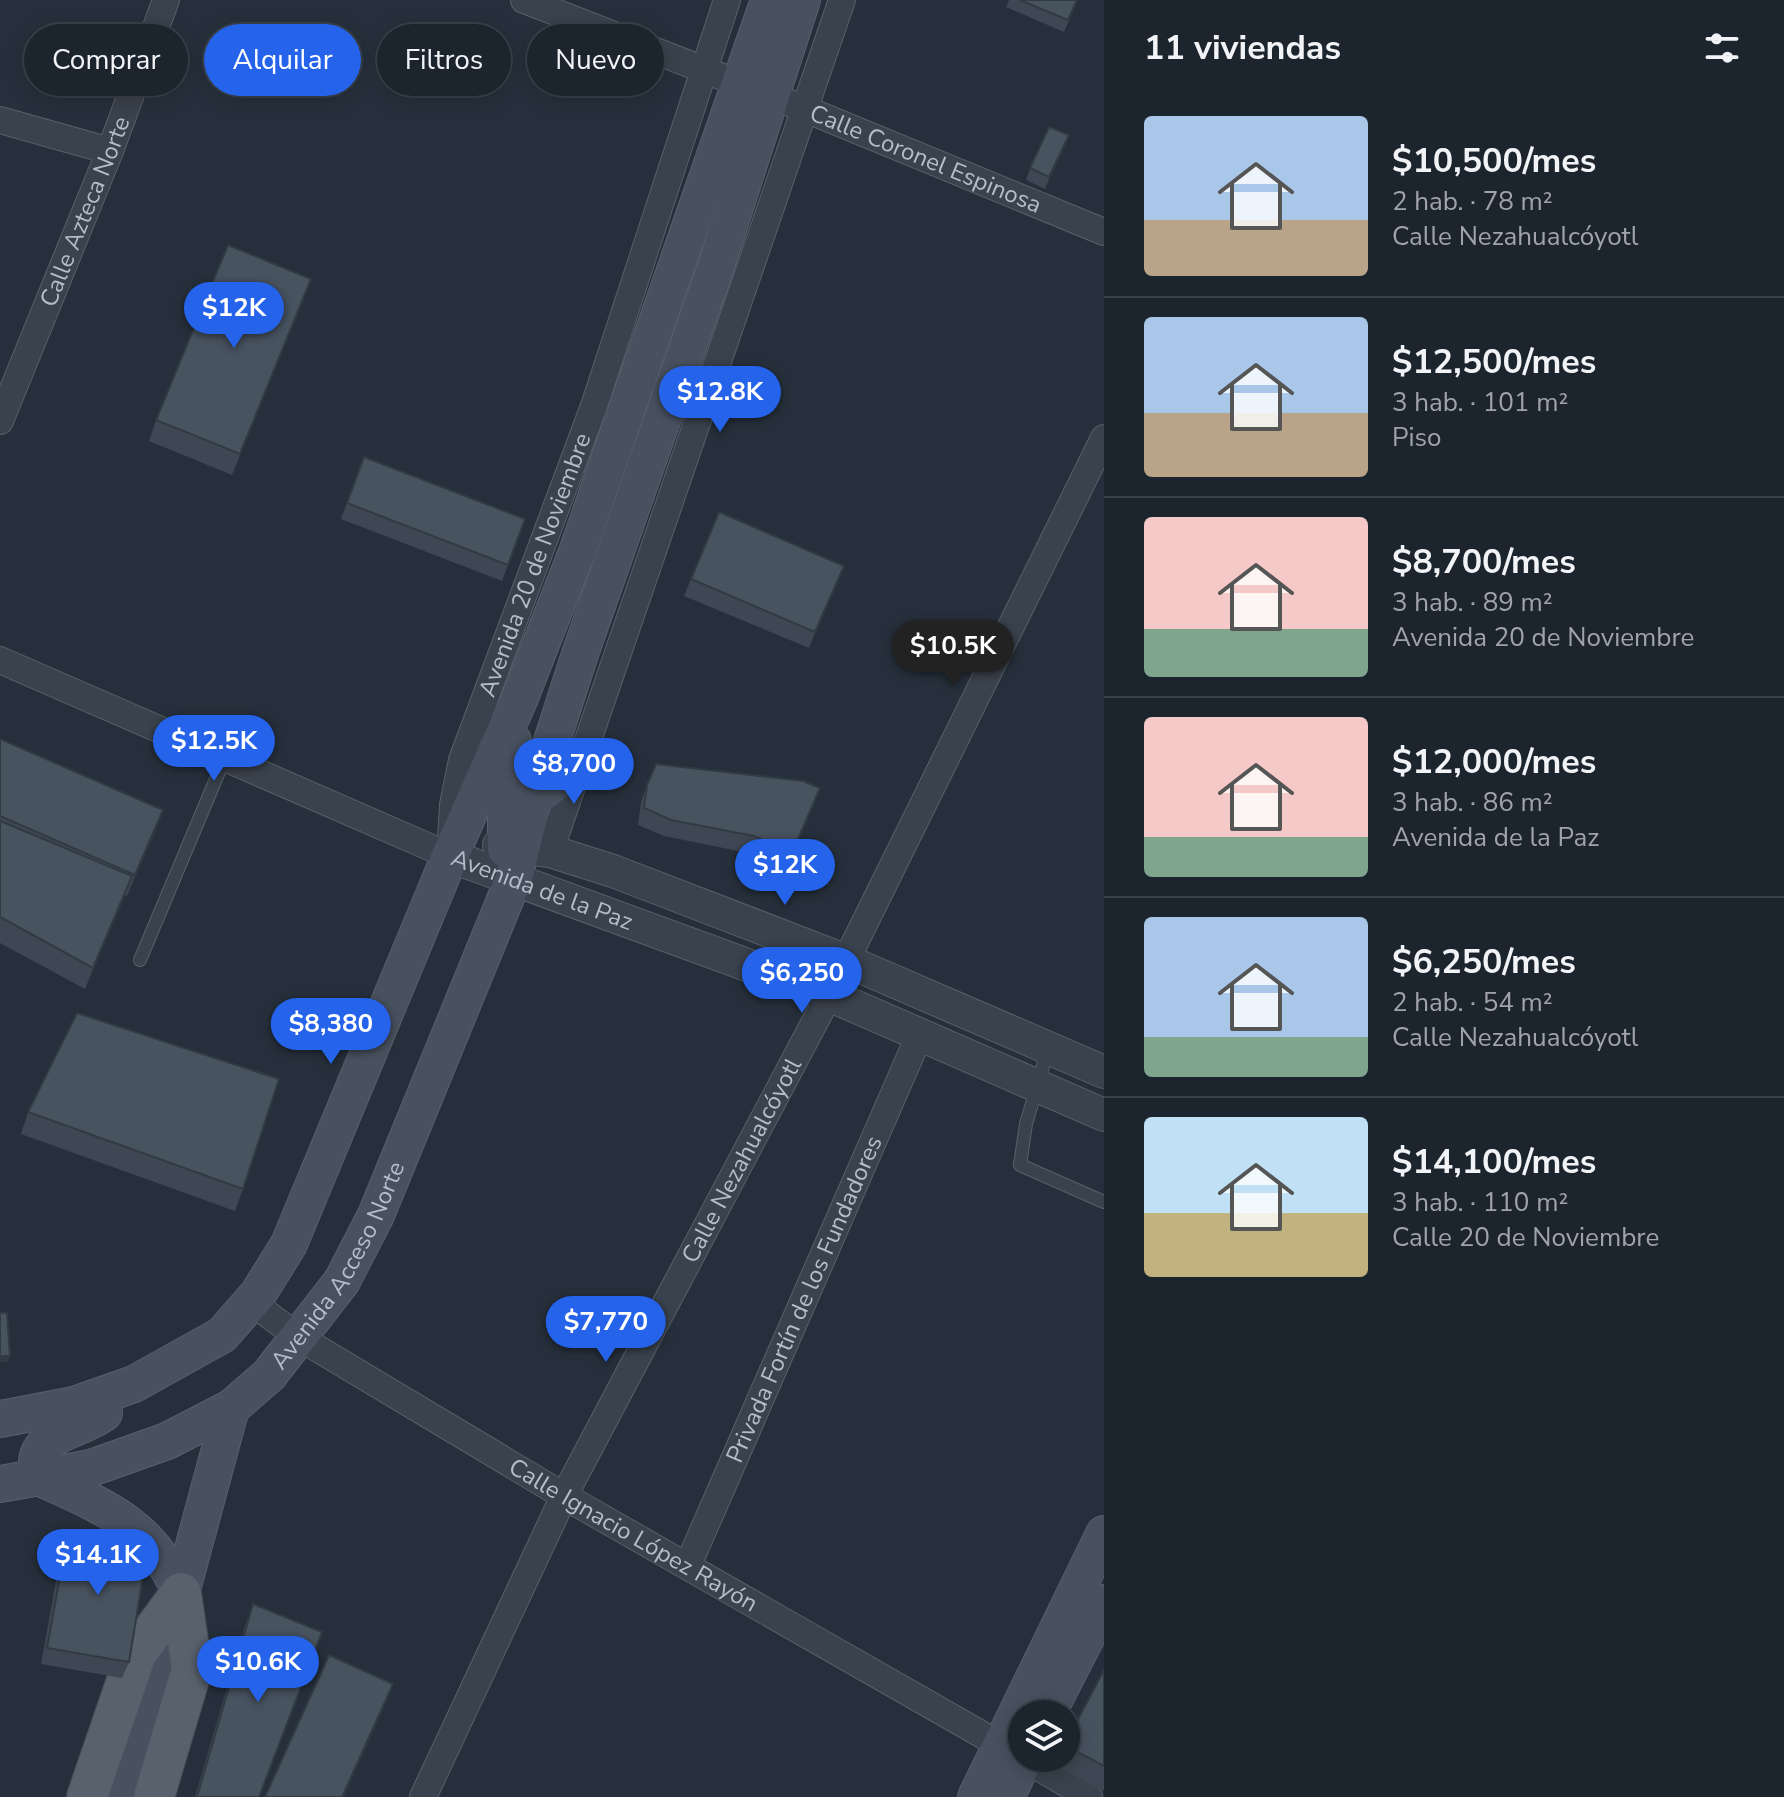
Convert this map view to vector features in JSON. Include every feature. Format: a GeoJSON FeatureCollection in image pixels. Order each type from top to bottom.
{"type":"FeatureCollection","features":[{"type":"Feature","properties":{"kind":"main road","name":"Avenida 20 de Noviembre"},"geometry":{"type":"LineString","coordinates":[[523,855],[533,800],[714,272],[755,90],[769,0]]}},
{"type":"Feature","properties":{"kind":"main road","name":"Avenida 20 de Noviembre"},"geometry":{"type":"LineString","coordinates":[[450,856],[519,700],[755,90],[802,0]]}},
{"type":"Feature","properties":{"kind":"main road"},"geometry":{"type":"LineString","coordinates":[[519,700],[508,778],[523,855]]}},
{"type":"Feature","properties":{"kind":"main road"},"geometry":{"type":"LineString","coordinates":[[533,800],[580,764]]}},
{"type":"Feature","properties":{"kind":"main road","name":"Avenida Acceso Norte"},"geometry":{"type":"LineString","coordinates":[[0,1484],[91,1468],[167,1441],[231,1408],[269,1375],[300,1338],[342,1281],[376,1215],[523,855]]}},
{"type":"Feature","properties":{"kind":"main road","name":"Avenida Acceso Norte"},"geometry":{"type":"LineString","coordinates":[[0,1419],[74,1405],[134,1384],[222,1335],[251,1302],[289,1244],[450,856]]}},
{"type":"Feature","properties":{"kind":"main road"},"geometry":{"type":"LineString","coordinates":[[134,1384],[101,1416],[48,1440],[37,1455],[39,1477],[101,1506],[139,1531],[169,1567],[181,1593],[192,1669],[154,1797]]}},
{"type":"Feature","properties":{"kind":"main road"},"geometry":{"type":"LineString","coordinates":[[126,1797],[231,1408]]}},
{"type":"Feature","properties":{"kind":"main road"},"geometry":{"type":"LineString","coordinates":[[1040,1700],[1104,1534]]}},
{"type":"Feature","properties":{"kind":"main road"},"geometry":{"type":"LineString","coordinates":[[87,1797],[136,1654],[181,1593]]}},
{"type":"Feature","properties":{"kind":"main road"},"geometry":{"type":"LineString","coordinates":[[1054,1700],[1104,1603]]}},
{"type":"Feature","properties":{"kind":"main road"},"geometry":{"type":"LineString","coordinates":[[976,1797],[1008,1766]]}},
{"type":"Feature","properties":{"kind":"main road"},"geometry":{"type":"LineString","coordinates":[[1006,1797],[1014,1772]]}},
{"type":"Feature","properties":{"kind":"street","name":"Calle Azteca Norte"},"geometry":{"type":"LineString","coordinates":[[0,421],[110,151],[166,0]]}},
{"type":"Feature","properties":{"kind":"street","name":"Calle Coronel Espinosa"},"geometry":{"type":"LineString","coordinates":[[524,0],[805,109],[1104,232]]}},
{"type":"Feature","properties":{"kind":"street","name":"Avenida 20 de Noviembre"},"geometry":{"type":"LineString","coordinates":[[450,856],[453,805],[462,760],[594,406],[727,0]]}},
{"type":"Feature","properties":{"kind":"street"},"geometry":{"type":"LineString","coordinates":[[523,855],[580,764],[842,0]]}},
{"type":"Feature","properties":{"kind":"street"},"geometry":{"type":"LineString","coordinates":[[0,120],[110,151]]}},
{"type":"Feature","properties":{"kind":"street","name":"Calle Nezahualcóyotl"},"geometry":{"type":"LineString","coordinates":[[423,1797],[564,1496],[847,961],[1104,438]]}},
{"type":"Feature","properties":{"kind":"street"},"geometry":{"type":"LineString","coordinates":[[0,660],[450,856]]}},
{"type":"Feature","properties":{"kind":"street","name":"Avenida de la Paz"},"geometry":{"type":"LineString","coordinates":[[523,855],[829,995],[1104,1115]]}},
{"type":"Feature","properties":{"kind":"street","name":"Avenida de la Paz"},"geometry":{"type":"LineString","coordinates":[[450,856],[523,855],[613,871],[847,961],[1104,1072]]}},
{"type":"Feature","properties":{"kind":"street","name":"Privada Fortín de los Fundadores"},"geometry":{"type":"LineString","coordinates":[[688,1565],[920,1034]]}},
{"type":"Feature","properties":{"kind":"street","name":"Calle Ignacio López Rayón"},"geometry":{"type":"LineString","coordinates":[[251,1302],[300,1338],[564,1496],[1008,1749]]}},
{"type":"Feature","properties":{"kind":"street","name":"Calle Ignacio López Rayón"},"geometry":{"type":"LineString","coordinates":[[1047,1772],[1089,1797]]}},
{"type":"Feature","properties":{"kind":"lane"},"geometry":{"type":"LineString","coordinates":[[140,960],[224,760]]}},
{"type":"Feature","properties":{"kind":"lane"},"geometry":{"type":"LineString","coordinates":[[1048,1049],[1026,1124],[1020,1165],[1104,1202]]}},
{"type":"Feature","properties":{"kind":"building"},"geometry":{"type":"Polygon","coordinates":[[[1020,0],[1077,0],[1068,20],[1020,0]]]}},
{"type":"Feature","properties":{"kind":"building"},"geometry":{"type":"Polygon","coordinates":[[[1049,127],[1069,135],[1049,177],[1030,168],[1049,127]]]}},
{"type":"Feature","properties":{"kind":"building"},"geometry":{"type":"Polygon","coordinates":[[[228,245],[311,279],[240,454],[156,420],[228,245]]]}},
{"type":"Feature","properties":{"kind":"building"},"geometry":{"type":"Polygon","coordinates":[[[364,457],[525,519],[508,565],[347,503],[364,457]]]}},
{"type":"Feature","properties":{"kind":"building"},"geometry":{"type":"Polygon","coordinates":[[[719,512],[844,566],[815,632],[691,579],[719,512]]]}},
{"type":"Feature","properties":{"kind":"building"},"geometry":{"type":"Polygon","coordinates":[[[0,739],[163,810],[135,875],[0,816],[0,739]]]}},
{"type":"Feature","properties":{"kind":"building"},"geometry":{"type":"Polygon","coordinates":[[[656,764],[803,781],[820,788],[792,853],[754,836],[671,820],[644,808],[647,785],[656,764]]]}},
{"type":"Feature","properties":{"kind":"building"},"geometry":{"type":"Polygon","coordinates":[[[0,821],[132,876],[93,968],[0,917],[0,821]]]}},
{"type":"Feature","properties":{"kind":"building"},"geometry":{"type":"Polygon","coordinates":[[[77,1013],[279,1079],[243,1189],[28,1112],[77,1013]]]}},
{"type":"Feature","properties":{"kind":"building"},"geometry":{"type":"Polygon","coordinates":[[[0,1313],[7,1313],[10,1356],[0,1356],[0,1313]]]}},
{"type":"Feature","properties":{"kind":"building"},"geometry":{"type":"Polygon","coordinates":[[[68,1532],[148,1546],[129,1662],[47,1648],[68,1532]]]}},
{"type":"Feature","properties":{"kind":"building"},"geometry":{"type":"Polygon","coordinates":[[[253,1604],[322,1632],[259,1797],[197,1797],[253,1604]]]}},
{"type":"Feature","properties":{"kind":"building"},"geometry":{"type":"Polygon","coordinates":[[[329,1655],[393,1684],[342,1797],[265,1797],[329,1655]]]}},
{"type":"Feature","properties":{"kind":"building"},"geometry":{"type":"Polygon","coordinates":[[[1104,1670],[1104,1766],[1080,1753],[1080,1715],[1104,1670]]]}}]}
